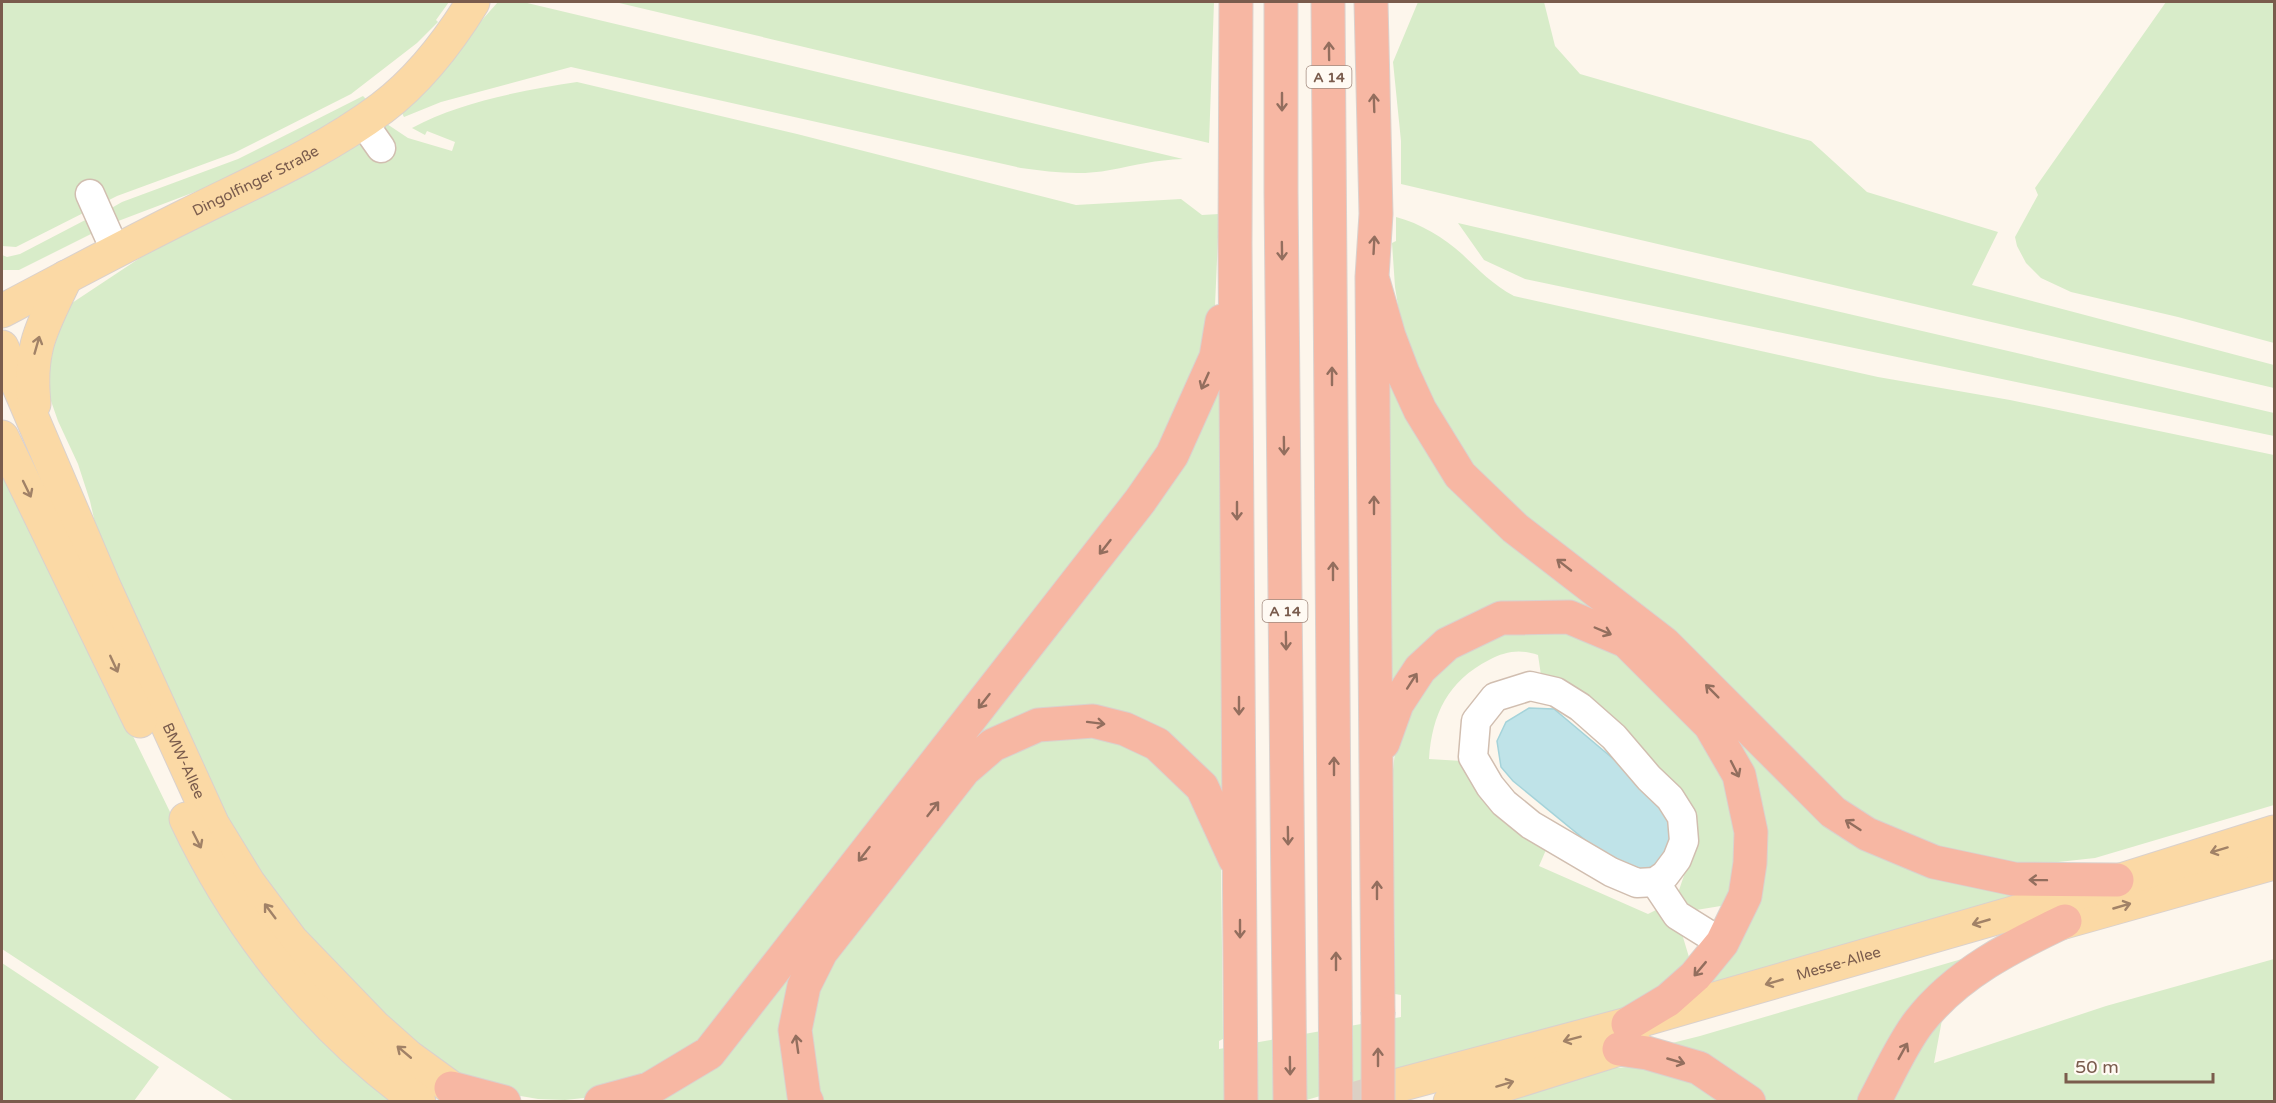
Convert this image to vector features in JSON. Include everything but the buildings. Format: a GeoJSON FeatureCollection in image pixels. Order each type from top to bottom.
{"type":"FeatureCollection","features":[{"type":"Feature","properties":{"kind":"highway"},"geometry":{"type":"LineString","coordinates":[[1236,2],[1235,243],[1241,1101]]}},
{"type":"Feature","properties":{"kind":"highway","name":"A 14"},"geometry":{"type":"LineString","coordinates":[[1281,2],[1290,1101]]}},
{"type":"Feature","properties":{"kind":"highway","name":"A 14"},"geometry":{"type":"LineString","coordinates":[[1328,2],[1336,1101]]}},
{"type":"Feature","properties":{"kind":"highway"},"geometry":{"type":"LineString","coordinates":[[1371,2],[1376,162],[1376,214],[1372,277],[1378,1012],[1389,1093]]}},
{"type":"Feature","properties":{"kind":"highway"},"geometry":{"type":"LineString","coordinates":[[601,1101],[649,1089],[709,1053],[1140,501],[1172,455],[1216,357],[1235,243]]}},
{"type":"Feature","properties":{"kind":"highway"},"geometry":{"type":"LineString","coordinates":[[1372,277],[1389,336],[1403,373],[1420,410],[1460,475],[1515,528],[1664,643],[1833,812],[1867,834],[1934,862],[2014,879],[2118,880]]}},
{"type":"Feature","properties":{"kind":"highway"},"geometry":{"type":"LineString","coordinates":[[1376,774],[1385,735],[1397,704],[1420,669],[1447,644],[1501,618],[1569,617],[1626,641],[1710,725],[1739,775],[1751,832],[1750,863],[1745,896],[1722,943],[1695,976],[1624,1036],[1647,1053],[1699,1068],[1749,1101]]}},
{"type":"Feature","properties":{"kind":"highway"},"geometry":{"type":"LineString","coordinates":[[807,1101],[804,1096],[795,1030],[804,986],[821,952],[964,770],[993,745],[1038,726],[1094,721],[1125,729],[1157,744],[1202,787],[1240,870]]}},
{"type":"Feature","properties":{"kind":"highway"},"geometry":{"type":"LineString","coordinates":[[1874,1101],[1918,1023],[1942,996],[1995,956],[2066,921]]}},
{"type":"Feature","properties":{"kind":"highway"},"geometry":{"type":"LineString","coordinates":[[461,1094],[504,1101]]}},
{"type":"Feature","properties":{"kind":"main road","name":"Dingolfinger Straße"},"geometry":{"type":"LineString","coordinates":[[2,311],[115,250],[296,161],[362,121],[389,102],[423,69],[444,46],[466,12]]}},
{"type":"Feature","properties":{"kind":"main road"},"geometry":{"type":"LineString","coordinates":[[36,424],[32,380],[35,346],[66,277]]}},
{"type":"Feature","properties":{"kind":"main road","name":"BMW-Allee"},"geometry":{"type":"LineString","coordinates":[[2,347],[104,586],[213,825],[248,882],[292,941],[374,1026],[409,1057],[461,1094]]}},
{"type":"Feature","properties":{"kind":"main road","name":"BMW-Allee"},"geometry":{"type":"LineString","coordinates":[[2,437],[107,650],[197,842],[233,906],[270,958],[348,1044],[419,1101]]}},
{"type":"Feature","properties":{"kind":"main road","name":"Messe-Allee"},"geometry":{"type":"LineString","coordinates":[[1450,1101],[1624,1036],[2274,832]]}},
{"type":"Feature","properties":{"kind":"main road","name":"Messe-Allee"},"geometry":{"type":"LineString","coordinates":[[1389,1093],[1624,1036],[2066,921],[2274,863]]}},
{"type":"Feature","properties":{"kind":"lane"},"geometry":{"type":"LineString","coordinates":[[362,121],[381,148]]}},
{"type":"Feature","properties":{"kind":"lane"},"geometry":{"type":"LineString","coordinates":[[90,194],[115,250]]}},
{"type":"Feature","properties":{"kind":"lane"},"geometry":{"type":"LineString","coordinates":[[1530,686],[1556,692],[1580,707],[1614,737],[1649,778],[1670,798],[1682,818],[1684,841],[1677,859],[1665,875],[1655,882],[1637,883],[1611,872],[1531,825],[1504,803],[1490,786],[1473,757],[1476,721],[1495,697],[1530,686]]}},
{"type":"Feature","properties":{"kind":"lane"},"geometry":{"type":"LineString","coordinates":[[1655,882],[1677,915],[1722,943]]}},
{"type":"Feature","properties":{"kind":"green space"},"geometry":{"type":"Polygon","coordinates":[[[2,2],[449,2],[436,20],[438,22],[417,43],[351,94],[234,153],[117,196],[16,247],[2,246],[2,2]]]}},
{"type":"Feature","properties":{"kind":"green space"},"geometry":{"type":"Polygon","coordinates":[[[498,2],[523,2],[1183,159],[1088,173],[1021,168],[571,67],[441,102],[404,117],[401,111],[498,2]]]}},
{"type":"Feature","properties":{"kind":"green space"},"geometry":{"type":"Polygon","coordinates":[[[615,2],[1214,2],[1209,143],[1150,129],[615,2]]]}},
{"type":"Feature","properties":{"kind":"green space"},"geometry":{"type":"Polygon","coordinates":[[[1418,2],[1544,2],[1555,46],[1580,74],[1811,141],[1867,192],[1998,232],[1972,285],[2274,365],[2274,388],[1401,184],[1401,141],[1393,62],[1418,2]]]}},
{"type":"Feature","properties":{"kind":"green space"},"geometry":{"type":"Polygon","coordinates":[[[2166,2],[2274,2],[2274,343],[2178,317],[2071,292],[2041,278],[2026,263],[2017,246],[2015,237],[2038,195],[2035,188],[2166,2]]]}},
{"type":"Feature","properties":{"kind":"green space"},"geometry":{"type":"Polygon","coordinates":[[[577,82],[797,134],[1076,205],[1181,199],[1202,215],[1219,214],[1215,306],[1206,345],[1161,454],[704,1047],[593,1097],[565,1100],[538,1099],[509,1094],[456,1074],[406,1040],[267,890],[208,788],[95,523],[78,464],[58,421],[44,381],[62,314],[72,303],[158,246],[387,124],[408,138],[452,151],[455,142],[427,131],[425,135],[412,128],[471,104],[514,93],[577,82]]]}},
{"type":"Feature","properties":{"kind":"green space"},"geometry":{"type":"Polygon","coordinates":[[[363,96],[368,101],[328,128],[221,182],[113,223],[108,210],[122,202],[238,159],[363,96]]]}},
{"type":"Feature","properties":{"kind":"green space"},"geometry":{"type":"Polygon","coordinates":[[[91,217],[97,231],[19,270],[2,270],[2,255],[7,257],[20,254],[91,217]]]}},
{"type":"Feature","properties":{"kind":"green space"},"geometry":{"type":"Polygon","coordinates":[[[1396,217],[1423,227],[1440,237],[1493,282],[1514,296],[1878,377],[2010,400],[2274,455],[2274,805],[2095,858],[2049,863],[2012,863],[1914,841],[1839,800],[1521,516],[1465,459],[1434,412],[1401,324],[1395,287],[1392,243],[1396,241],[1396,217]]]}},
{"type":"Feature","properties":{"kind":"green space"},"geometry":{"type":"Polygon","coordinates":[[[1458,223],[2274,413],[2274,436],[1525,279],[1484,260],[1458,223]]]}},
{"type":"Feature","properties":{"kind":"green space"},"geometry":{"type":"Polygon","coordinates":[[[1388,352],[1407,401],[1802,796],[2047,888],[1686,998],[1762,840],[1662,661],[1524,608],[1390,703],[1388,352]]]}},
{"type":"Feature","properties":{"kind":"green space"},"geometry":{"type":"Polygon","coordinates":[[[1222,357],[1229,820],[1184,753],[1034,719],[815,946],[798,1101],[639,1102],[649,1098],[1111,554],[1222,357]]]}},
{"type":"Feature","properties":{"kind":"green space"},"geometry":{"type":"Polygon","coordinates":[[[2,468],[193,859],[394,1101],[234,1101],[2,949],[2,468]]]}},
{"type":"Feature","properties":{"kind":"green space"},"geometry":{"type":"Polygon","coordinates":[[[1511,626],[1595,635],[1701,726],[1737,792],[1733,904],[1690,911],[1677,896],[1693,849],[1688,809],[1542,682],[1538,655],[1513,652],[1501,655],[1475,668],[1463,678],[1445,700],[1438,713],[1429,759],[1462,761],[1549,843],[1539,866],[1648,914],[1664,906],[1679,924],[1692,967],[1625,1008],[1303,1101],[816,1102],[811,1090],[812,987],[999,751],[1088,729],[1177,770],[1221,859],[1223,1039],[1219,1041],[1219,1049],[1401,1017],[1401,995],[1395,994],[1393,770],[1396,743],[1432,671],[1511,626]]]}},
{"type":"Feature","properties":{"kind":"green space"},"geometry":{"type":"Polygon","coordinates":[[[1972,956],[1861,1101],[1761,1101],[1672,1051],[1672,1043],[1972,956]]]}},
{"type":"Feature","properties":{"kind":"green space"},"geometry":{"type":"Polygon","coordinates":[[[2274,959],[2274,1101],[1883,1102],[1944,1009],[1934,1063],[2106,1006],[2274,959]]]}},
{"type":"Feature","properties":{"kind":"green space"},"geometry":{"type":"Polygon","coordinates":[[[2,963],[159,1067],[134,1101],[2,1101],[2,963]]]}},
{"type":"Feature","properties":{"kind":"green space"},"geometry":{"type":"Polygon","coordinates":[[[1645,1066],[1675,1069],[1736,1102],[1492,1102],[1599,1069],[1645,1066]]]}},
{"type":"Feature","properties":{"kind":"water"},"geometry":{"type":"Polygon","coordinates":[[[1529,708],[1554,709],[1654,793],[1674,815],[1669,854],[1653,867],[1636,870],[1612,862],[1513,781],[1501,767],[1497,741],[1506,722],[1529,708]]]}},
{"type":"Feature","properties":{"kind":"tunnel"},"geometry":{"type":"LineString","coordinates":[[1343,1102],[1399,1085]]}}]}
